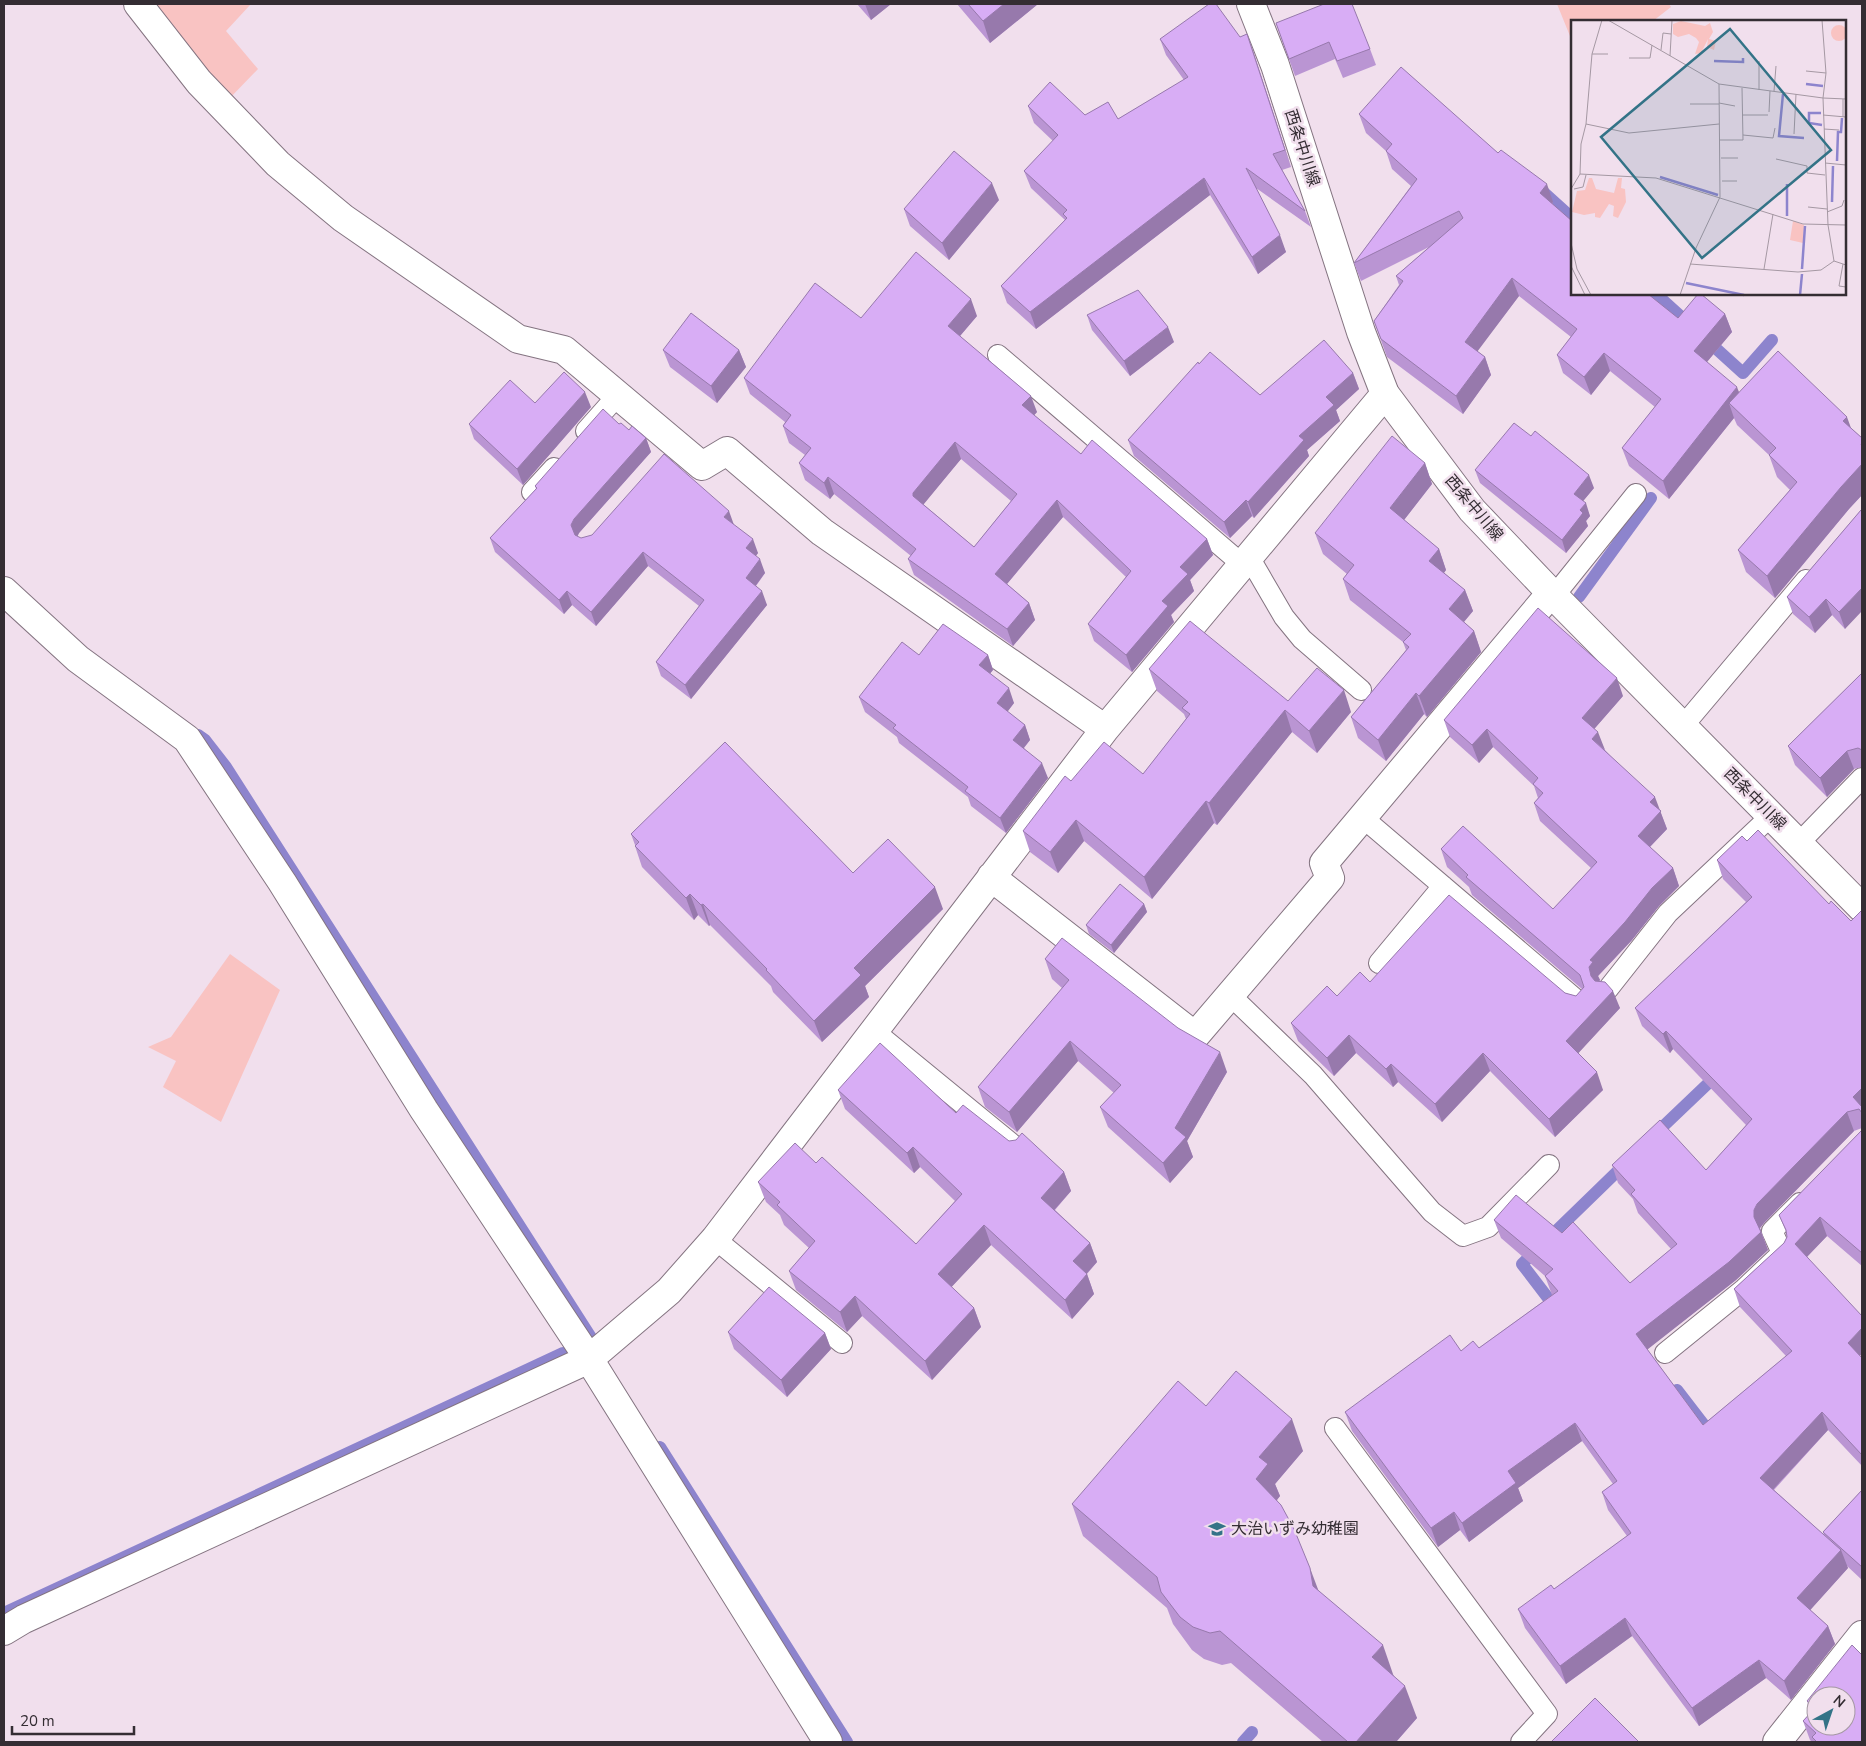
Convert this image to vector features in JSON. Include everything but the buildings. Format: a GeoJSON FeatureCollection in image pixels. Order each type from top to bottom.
{"type":"FeatureCollection","features":[{"type":"Feature","properties":{"kind":"street"},"geometry":{"type":"LineString","coordinates":[[138,4],[199,82],[278,164],[342,218],[518,339],[564,350],[618,395],[669,450],[702,466],[727,451],[822,532],[1105,729]]}},
{"type":"Feature","properties":{"kind":"street","name":"西条中川線"},"geometry":{"type":"LineString","coordinates":[[1251,4],[1275,65],[1362,332],[1385,394],[1472,510],[1552,594],[1862,908]]}},
{"type":"Feature","properties":{"kind":"street"},"geometry":{"type":"LineString","coordinates":[[4,1631],[24,1619],[589,1359],[669,1291],[715,1239],[1105,729],[1385,394]]}},
{"type":"Feature","properties":{"kind":"street"},"geometry":{"type":"LineString","coordinates":[[4,591],[78,659],[187,739],[282,882],[424,1110],[589,1359],[828,1742]]}},
{"type":"Feature","properties":{"kind":"street"},"geometry":{"type":"LineString","coordinates":[[991,878],[1195,1036],[1330,878],[1324,863],[1552,594]]}},
{"type":"Feature","properties":{"kind":"street"},"geometry":{"type":"LineString","coordinates":[[1777,1742],[1862,1635]]}},
{"type":"Feature","properties":{"kind":"lane"},"geometry":{"type":"LineString","coordinates":[[998,355],[1246,561],[1284,617],[1302,639],[1361,690]]}},
{"type":"Feature","properties":{"kind":"lane"},"geometry":{"type":"LineString","coordinates":[[532,492],[618,395]]}},
{"type":"Feature","properties":{"kind":"lane"},"geometry":{"type":"LineString","coordinates":[[1552,594],[1636,494]]}},
{"type":"Feature","properties":{"kind":"lane"},"geometry":{"type":"LineString","coordinates":[[1683,726],[1817,566]]}},
{"type":"Feature","properties":{"kind":"lane"},"geometry":{"type":"LineString","coordinates":[[1798,843],[1862,778]]}},
{"type":"Feature","properties":{"kind":"lane"},"geometry":{"type":"LineString","coordinates":[[1608,989],[1668,913],[1772,815]]}},
{"type":"Feature","properties":{"kind":"lane"},"geometry":{"type":"LineString","coordinates":[[1362,817],[1579,1002]]}},
{"type":"Feature","properties":{"kind":"lane"},"geometry":{"type":"LineString","coordinates":[[1379,963],[1443,886]]}},
{"type":"Feature","properties":{"kind":"lane"},"geometry":{"type":"LineString","coordinates":[[1230,995],[1313,1075],[1432,1212],[1463,1236],[1488,1227],[1548,1165]]}},
{"type":"Feature","properties":{"kind":"lane"},"geometry":{"type":"LineString","coordinates":[[874,1031],[1018,1149]]}},
{"type":"Feature","properties":{"kind":"lane"},"geometry":{"type":"LineString","coordinates":[[1665,1353],[1744,1289],[1782,1253],[1772,1231],[1814,1189]]}},
{"type":"Feature","properties":{"kind":"lane"},"geometry":{"type":"LineString","coordinates":[[715,1239],[842,1343]]}},
{"type":"Feature","properties":{"kind":"lane"},"geometry":{"type":"LineString","coordinates":[[1335,1428],[1547,1714],[1521,1742]]}},
{"type":"Feature","properties":{"kind":"shaded area"},"geometry":{"type":"Polygon","coordinates":[[[147,4],[251,4],[226,31],[258,69],[227,101],[147,4]]]}},
{"type":"Feature","properties":{"kind":"shaded area"},"geometry":{"type":"Polygon","coordinates":[[[1557,4],[1669,4],[1671,7],[1654,20],[1571,20],[1571,39],[1557,4]]]}},
{"type":"Feature","properties":{"kind":"shaded area"},"geometry":{"type":"Polygon","coordinates":[[[230,954],[280,990],[221,1122],[163,1087],[176,1061],[148,1047],[171,1037],[230,954]]]}},
{"type":"Feature","properties":{"kind":"waterway"},"geometry":{"type":"LineString","coordinates":[[1541,190],[1571,217]]}},
{"type":"Feature","properties":{"kind":"waterway"},"geometry":{"type":"LineString","coordinates":[[1657,295],[1743,373],[1772,340]]}},
{"type":"Feature","properties":{"kind":"waterway"},"geometry":{"type":"LineString","coordinates":[[1579,597],[1651,498]]}},
{"type":"Feature","properties":{"kind":"waterway"},"geometry":{"type":"LineString","coordinates":[[198,735],[205,740],[226,767],[592,1339]]}},
{"type":"Feature","properties":{"kind":"waterway"},"geometry":{"type":"LineString","coordinates":[[1653,1136],[1718,1074]]}},
{"type":"Feature","properties":{"kind":"waterway"},"geometry":{"type":"LineString","coordinates":[[1558,1311],[1522,1264],[1626,1163]]}},
{"type":"Feature","properties":{"kind":"waterway"},"geometry":{"type":"LineString","coordinates":[[4,1613],[563,1353]]}},
{"type":"Feature","properties":{"kind":"waterway"},"geometry":{"type":"LineString","coordinates":[[1677,1390],[1714,1438]]}},
{"type":"Feature","properties":{"kind":"waterway"},"geometry":{"type":"LineString","coordinates":[[660,1447],[847,1742]]}},
{"type":"Feature","properties":{"kind":"waterway"},"geometry":{"type":"LineString","coordinates":[[1243,1742],[1252,1732]]}},
{"type":"Feature","properties":{"kind":"place","name":"大治いずみ幼稚園"},"geometry":{"type":"Point","coordinates":[1217,1529]}}]}
